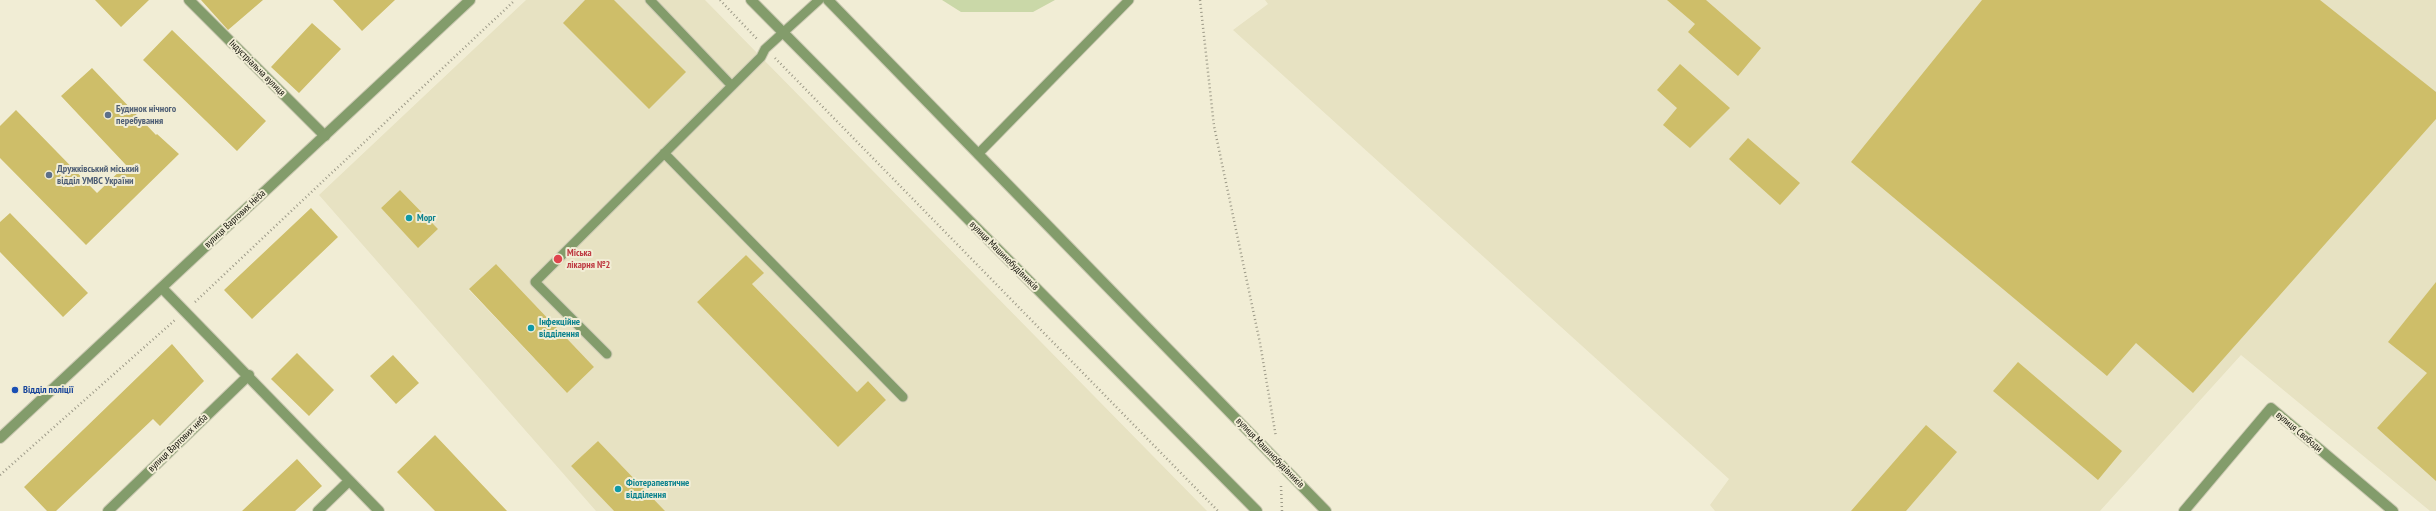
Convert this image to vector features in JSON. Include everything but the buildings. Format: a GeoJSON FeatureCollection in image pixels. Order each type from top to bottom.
{"type":"FeatureCollection","features":[{"type":"Feature","properties":{"kind":"street","name":"Індустріальна вулиця"},"geometry":{"type":"LineString","coordinates":[[189,0],[325,136]]}},
{"type":"Feature","properties":{"kind":"street","name":"вулиця Вартових Неба"},"geometry":{"type":"LineString","coordinates":[[0,438],[470,0]]}},
{"type":"Feature","properties":{"kind":"street","name":"вулиця Машинобудівників"},"geometry":{"type":"LineString","coordinates":[[751,0],[1257,511]]}},
{"type":"Feature","properties":{"kind":"street","name":"вулиця Машинобудівників"},"geometry":{"type":"LineString","coordinates":[[828,0],[1326,511]]}},
{"type":"Feature","properties":{"kind":"street"},"geometry":{"type":"LineString","coordinates":[[162,288],[249,375],[379,511]]}},
{"type":"Feature","properties":{"kind":"street","name":"вулиця Вартових неба"},"geometry":{"type":"LineString","coordinates":[[108,511],[249,375]]}},
{"type":"Feature","properties":{"kind":"street","name":"вулиця Свободи"},"geometry":{"type":"LineString","coordinates":[[2184,511],[2270,408],[2393,511]]}},
{"type":"Feature","properties":{"kind":"street"},"geometry":{"type":"LineString","coordinates":[[318,511],[349,481]]}},
{"type":"Feature","properties":{"kind":"lane"},"geometry":{"type":"LineString","coordinates":[[650,0],[732,86]]}},
{"type":"Feature","properties":{"kind":"lane"},"geometry":{"type":"LineString","coordinates":[[607,354],[535,282],[761,57],[765,48],[784,34],[819,0]]}},
{"type":"Feature","properties":{"kind":"lane"},"geometry":{"type":"LineString","coordinates":[[978,154],[1129,0]]}},
{"type":"Feature","properties":{"kind":"lane"},"geometry":{"type":"LineString","coordinates":[[664,153],[903,397]]}},
{"type":"Feature","properties":{"kind":"path"},"geometry":{"type":"LineString","coordinates":[[0,475],[185,311],[516,0]]}},
{"type":"Feature","properties":{"kind":"path"},"geometry":{"type":"LineString","coordinates":[[720,0],[765,48],[1218,511]]}},
{"type":"Feature","properties":{"kind":"path"},"geometry":{"type":"LineString","coordinates":[[1200,0],[1214,126],[1260,343],[1280,463],[1282,511]]}},
{"type":"Feature","properties":{"kind":"shaded area","name":"Міська лікарня №2"},"geometry":{"type":"Polygon","coordinates":[[[526,0],[705,0],[1207,511],[665,511],[598,441],[571,466],[614,511],[596,511],[319,195],[526,0]],[[400,190],[381,208],[418,247],[438,229],[400,190]],[[746,255],[697,302],[838,447],[886,400],[868,381],[857,392],[752,284],[763,273],[746,255]],[[496,264],[469,290],[567,393],[594,367],[496,264]]]}},
{"type":"Feature","properties":{"kind":"shaded area"},"geometry":{"type":"Polygon","coordinates":[[[1265,0],[2436,0],[2436,511],[2430,511],[2241,355],[2100,511],[1715,511],[1710,505],[1729,479],[1233,30],[1268,4],[1265,0]]]}},
{"type":"Feature","properties":{"kind":"green space"},"geometry":{"type":"Polygon","coordinates":[[[942,0],[1055,0],[1033,12],[961,12],[942,0]]]}},
{"type":"Feature","properties":{"kind":"place","name":"Будинок нічного перебування"},"geometry":{"type":"Point","coordinates":[108,115]}},
{"type":"Feature","properties":{"kind":"place","name":"Дружківський міський відділ УМВС України"},"geometry":{"type":"Point","coordinates":[49,175]}},
{"type":"Feature","properties":{"kind":"place","name":"Морг"},"geometry":{"type":"Point","coordinates":[409,218]}},
{"type":"Feature","properties":{"kind":"place","name":"Міська лікарня №2"},"geometry":{"type":"Point","coordinates":[558,259]}},
{"type":"Feature","properties":{"kind":"place","name":"Інфекційне відділення"},"geometry":{"type":"Point","coordinates":[531,328]}},
{"type":"Feature","properties":{"kind":"place","name":"Відділ поліції"},"geometry":{"type":"Point","coordinates":[15,390]}},
{"type":"Feature","properties":{"kind":"place","name":"Фіотерапевтичне відділення"},"geometry":{"type":"Point","coordinates":[618,489]}}]}
